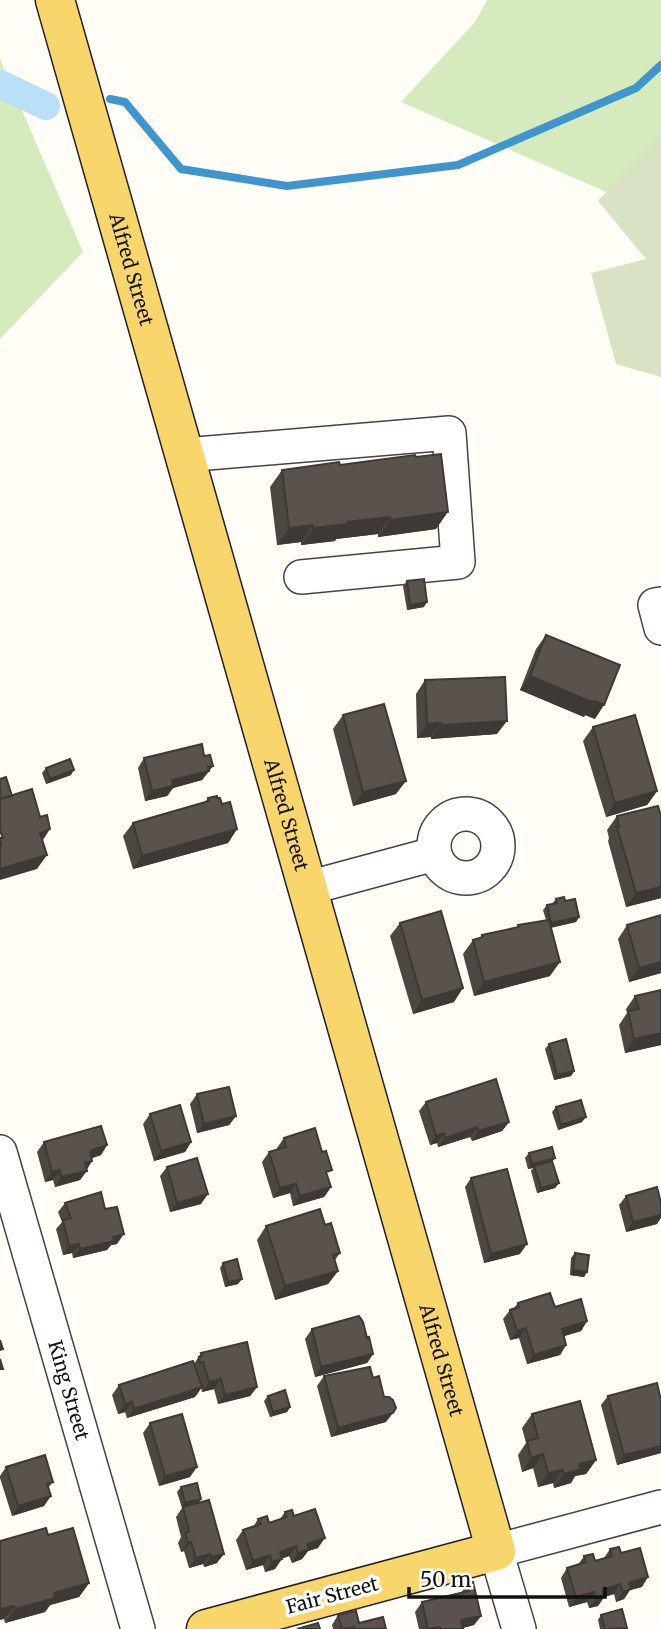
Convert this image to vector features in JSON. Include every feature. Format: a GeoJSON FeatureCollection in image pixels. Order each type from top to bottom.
{"type":"FeatureCollection","features":[{"type":"Feature","properties":{"kind":"main road","name":"Alfred Street"},"geometry":{"type":"LineString","coordinates":[[55,0],[496,1551]]}},
{"type":"Feature","properties":{"kind":"main road","name":"Fair Street"},"geometry":{"type":"LineString","coordinates":[[206,1629],[496,1551]]}},
{"type":"Feature","properties":{"kind":"street"},"geometry":{"type":"LineString","coordinates":[[184,455],[449,433],[458,562],[301,578]]}},
{"type":"Feature","properties":{"kind":"street"},"geometry":{"type":"LineString","coordinates":[[308,888],[435,854]]}},
{"type":"Feature","properties":{"kind":"street","name":"King Street"},"geometry":{"type":"LineString","coordinates":[[0,1152],[138,1629]]}},
{"type":"Feature","properties":{"kind":"street","name":"Fair Street"},"geometry":{"type":"LineString","coordinates":[[496,1551],[661,1507]]}},
{"type":"Feature","properties":{"kind":"street","name":"Alfred Street"},"geometry":{"type":"LineString","coordinates":[[496,1551],[519,1629]]}},
{"type":"Feature","properties":{"kind":"green space"},"geometry":{"type":"Polygon","coordinates":[[[487,0],[661,0],[661,216],[401,102],[475,22],[487,0]]]}},
{"type":"Feature","properties":{"kind":"green space"},"geometry":{"type":"Polygon","coordinates":[[[0,59],[83,252],[0,339],[0,59]]]}},
{"type":"Feature","properties":{"kind":"green space"},"geometry":{"type":"Polygon","coordinates":[[[661,133],[661,377],[616,364],[591,273],[646,259],[598,201],[661,133]]]}},
{"type":"Feature","properties":{"kind":"building"},"geometry":{"type":"Polygon","coordinates":[[[441,454],[448,512],[313,528],[313,525],[289,528],[282,470],[339,462],[340,465],[441,454]]]}},
{"type":"Feature","properties":{"kind":"building"},"geometry":{"type":"Polygon","coordinates":[[[424,579],[427,602],[410,605],[407,581],[424,579]]]}},
{"type":"Feature","properties":{"kind":"building"},"geometry":{"type":"Polygon","coordinates":[[[546,635],[620,665],[604,705],[530,676],[546,635]]]}},
{"type":"Feature","properties":{"kind":"building"},"geometry":{"type":"Polygon","coordinates":[[[505,677],[507,721],[427,724],[425,680],[505,677]]]}},
{"type":"Feature","properties":{"kind":"building"},"geometry":{"type":"Polygon","coordinates":[[[384,704],[406,781],[363,792],[343,715],[384,704]]]}},
{"type":"Feature","properties":{"kind":"building"},"geometry":{"type":"Polygon","coordinates":[[[635,715],[657,791],[615,803],[593,727],[635,715]]]}},
{"type":"Feature","properties":{"kind":"building"},"geometry":{"type":"Polygon","coordinates":[[[202,744],[204,756],[210,755],[213,766],[208,767],[209,771],[172,780],[173,786],[152,791],[144,758],[202,744]]]}},
{"type":"Feature","properties":{"kind":"building"},"geometry":{"type":"Polygon","coordinates":[[[70,759],[74,770],[50,779],[46,768],[70,759]]]}},
{"type":"Feature","properties":{"kind":"building"},"geometry":{"type":"Polygon","coordinates":[[[6,777],[12,796],[0,799],[0,779],[6,777]]]}},
{"type":"Feature","properties":{"kind":"building"},"geometry":{"type":"Polygon","coordinates":[[[32,789],[40,817],[47,815],[50,829],[40,833],[47,855],[0,869],[0,838],[3,838],[0,831],[0,799],[32,789]]]}},
{"type":"Feature","properties":{"kind":"building"},"geometry":{"type":"Polygon","coordinates":[[[217,796],[222,804],[230,802],[237,829],[142,856],[133,823],[209,801],[208,798],[217,796]]]}},
{"type":"Feature","properties":{"kind":"building"},"geometry":{"type":"Polygon","coordinates":[[[658,806],[661,816],[661,887],[636,893],[617,827],[617,816],[658,806]]]}},
{"type":"Feature","properties":{"kind":"building"},"geometry":{"type":"Polygon","coordinates":[[[564,897],[565,901],[575,899],[579,917],[551,923],[547,905],[557,903],[556,899],[564,897]]]}},
{"type":"Feature","properties":{"kind":"building"},"geometry":{"type":"Polygon","coordinates":[[[441,911],[463,988],[422,1000],[400,923],[441,911]]]}},
{"type":"Feature","properties":{"kind":"building"},"geometry":{"type":"Polygon","coordinates":[[[661,915],[661,962],[639,968],[627,925],[661,915]]]}},
{"type":"Feature","properties":{"kind":"building"},"geometry":{"type":"Polygon","coordinates":[[[549,920],[560,962],[484,982],[473,940],[483,937],[482,935],[519,927],[518,925],[549,920]]]}},
{"type":"Feature","properties":{"kind":"building"},"geometry":{"type":"Polygon","coordinates":[[[661,990],[661,1033],[634,1039],[628,1011],[639,1009],[635,996],[661,990]]]}},
{"type":"Feature","properties":{"kind":"building"},"geometry":{"type":"Polygon","coordinates":[[[566,1039],[574,1071],[557,1075],[549,1044],[566,1039]]]}},
{"type":"Feature","properties":{"kind":"building"},"geometry":{"type":"Polygon","coordinates":[[[496,1079],[509,1122],[478,1131],[477,1127],[445,1138],[444,1133],[436,1136],[426,1102],[496,1079]]]}},
{"type":"Feature","properties":{"kind":"building"},"geometry":{"type":"Polygon","coordinates":[[[229,1087],[236,1116],[204,1124],[197,1094],[229,1087]]]}},
{"type":"Feature","properties":{"kind":"building"},"geometry":{"type":"Polygon","coordinates":[[[581,1100],[586,1117],[561,1125],[556,1107],[581,1100]]]}},
{"type":"Feature","properties":{"kind":"building"},"geometry":{"type":"Polygon","coordinates":[[[180,1105],[191,1142],[161,1151],[150,1114],[180,1105]]]}},
{"type":"Feature","properties":{"kind":"building"},"geometry":{"type":"Polygon","coordinates":[[[101,1126],[107,1145],[90,1151],[92,1161],[85,1163],[87,1171],[61,1177],[60,1170],[52,1172],[44,1142],[101,1126]]]}},
{"type":"Feature","properties":{"kind":"building"},"geometry":{"type":"Polygon","coordinates":[[[315,1128],[322,1152],[326,1151],[332,1170],[326,1172],[331,1187],[300,1196],[296,1184],[280,1188],[269,1152],[286,1147],[284,1138],[315,1128]]]}},
{"type":"Feature","properties":{"kind":"building"},"geometry":{"type":"Polygon","coordinates":[[[552,1147],[555,1158],[532,1164],[529,1153],[552,1147]]]}},
{"type":"Feature","properties":{"kind":"building"},"geometry":{"type":"Polygon","coordinates":[[[197,1158],[208,1194],[177,1203],[167,1167],[197,1158]]]}},
{"type":"Feature","properties":{"kind":"building"},"geometry":{"type":"Polygon","coordinates":[[[552,1161],[559,1183],[541,1188],[534,1166],[552,1161]]]}},
{"type":"Feature","properties":{"kind":"building"},"geometry":{"type":"Polygon","coordinates":[[[507,1169],[527,1244],[491,1254],[471,1178],[507,1169]]]}},
{"type":"Feature","properties":{"kind":"building"},"geometry":{"type":"Polygon","coordinates":[[[657,1187],[661,1215],[633,1222],[626,1196],[657,1187]]]}},
{"type":"Feature","properties":{"kind":"building"},"geometry":{"type":"Polygon","coordinates":[[[101,1192],[105,1209],[117,1207],[124,1234],[113,1237],[114,1241],[80,1249],[79,1244],[69,1246],[63,1220],[71,1218],[65,1203],[101,1192]]]}},
{"type":"Feature","properties":{"kind":"building"},"geometry":{"type":"Polygon","coordinates":[[[320,1209],[325,1225],[331,1223],[340,1253],[333,1255],[338,1271],[285,1286],[266,1226],[320,1209]]]}},
{"type":"Feature","properties":{"kind":"building"},"geometry":{"type":"Polygon","coordinates":[[[575,1253],[589,1255],[587,1272],[573,1270],[575,1253]]]}},
{"type":"Feature","properties":{"kind":"building"},"geometry":{"type":"Polygon","coordinates":[[[237,1259],[242,1279],[228,1282],[223,1263],[237,1259]]]}},
{"type":"Feature","properties":{"kind":"building"},"geometry":{"type":"Polygon","coordinates":[[[550,1293],[555,1307],[581,1299],[587,1321],[562,1329],[566,1345],[534,1355],[526,1328],[517,1331],[510,1310],[519,1307],[518,1303],[550,1293]]]}},
{"type":"Feature","properties":{"kind":"building"},"geometry":{"type":"Polygon","coordinates":[[[359,1316],[367,1338],[369,1337],[373,1354],[321,1367],[312,1329],[359,1316]]]}},
{"type":"Feature","properties":{"kind":"building"},"geometry":{"type":"Polygon","coordinates":[[[247,1342],[257,1387],[225,1395],[221,1379],[209,1382],[199,1357],[202,1356],[201,1353],[247,1342]]]}},
{"type":"Feature","properties":{"kind":"building"},"geometry":{"type":"Polygon","coordinates":[[[193,1361],[202,1387],[134,1409],[132,1402],[125,1404],[119,1385],[193,1361]]]}},
{"type":"Feature","properties":{"kind":"building"},"geometry":{"type":"Polygon","coordinates":[[[370,1367],[373,1378],[379,1376],[384,1397],[393,1400],[396,1408],[393,1413],[338,1428],[324,1376],[370,1367]]]}},
{"type":"Feature","properties":{"kind":"building"},"geometry":{"type":"Polygon","coordinates":[[[657,1383],[661,1400],[661,1446],[624,1455],[608,1396],[657,1383]]]}},
{"type":"Feature","properties":{"kind":"building"},"geometry":{"type":"Polygon","coordinates":[[[285,1390],[290,1407],[273,1412],[268,1396],[285,1390]]]}},
{"type":"Feature","properties":{"kind":"building"},"geometry":{"type":"Polygon","coordinates":[[[580,1401],[596,1460],[579,1464],[581,1469],[564,1474],[563,1470],[548,1473],[543,1454],[531,1458],[527,1441],[538,1438],[532,1414],[580,1401]]]}},
{"type":"Feature","properties":{"kind":"building"},"geometry":{"type":"Polygon","coordinates":[[[182,1414],[197,1467],[165,1476],[150,1423],[182,1414]]]}},
{"type":"Feature","properties":{"kind":"building"},"geometry":{"type":"Polygon","coordinates":[[[45,1455],[53,1482],[47,1484],[51,1496],[18,1506],[6,1467],[45,1455]]]}},
{"type":"Feature","properties":{"kind":"building"},"geometry":{"type":"Polygon","coordinates":[[[197,1483],[201,1499],[185,1503],[181,1487],[197,1483]]]}},
{"type":"Feature","properties":{"kind":"building"},"geometry":{"type":"Polygon","coordinates":[[[209,1500],[224,1554],[196,1558],[185,1533],[189,1531],[183,1507],[209,1500]]]}},
{"type":"Feature","properties":{"kind":"building"},"geometry":{"type":"Polygon","coordinates":[[[315,1509],[325,1538],[307,1544],[309,1549],[298,1553],[296,1546],[280,1552],[282,1559],[272,1562],[270,1555],[253,1561],[243,1530],[261,1524],[258,1519],[267,1516],[269,1523],[287,1517],[285,1512],[292,1510],[294,1516],[315,1509]]]}},
{"type":"Feature","properties":{"kind":"building"},"geometry":{"type":"Polygon","coordinates":[[[46,1528],[48,1535],[73,1528],[89,1583],[54,1593],[55,1598],[15,1609],[14,1606],[0,1609],[0,1541],[46,1528]]]}},
{"type":"Feature","properties":{"kind":"building"},"geometry":{"type":"Polygon","coordinates":[[[619,1547],[621,1553],[640,1548],[648,1577],[629,1583],[631,1589],[623,1592],[620,1584],[603,1590],[604,1596],[596,1599],[594,1592],[576,1597],[567,1568],[586,1562],[584,1556],[593,1554],[595,1561],[612,1556],[610,1549],[619,1547]]]}},
{"type":"Feature","properties":{"kind":"building"},"geometry":{"type":"Polygon","coordinates":[[[473,1582],[481,1616],[461,1620],[463,1629],[428,1629],[422,1602],[469,1591],[467,1584],[473,1582]]]}},
{"type":"Feature","properties":{"kind":"building"},"geometry":{"type":"Polygon","coordinates":[[[622,1609],[627,1628],[605,1629],[601,1615],[622,1609]]]}},
{"type":"Feature","properties":{"kind":"building"},"geometry":{"type":"Polygon","coordinates":[[[356,1611],[359,1623],[383,1617],[386,1629],[342,1629],[338,1615],[356,1611]]]}},
{"type":"Feature","properties":{"kind":"building"},"geometry":{"type":"Polygon","coordinates":[[[318,1623],[320,1629],[297,1629],[318,1623]]]}},
{"type":"Feature","properties":{"kind":"waterway"},"geometry":{"type":"LineString","coordinates":[[110,99],[125,102],[181,169],[287,186],[458,165],[636,88],[661,65]]}},
{"type":"Feature","properties":{"kind":"waterway"},"geometry":{"type":"LineString","coordinates":[[0,84],[46,106]]}}]}
